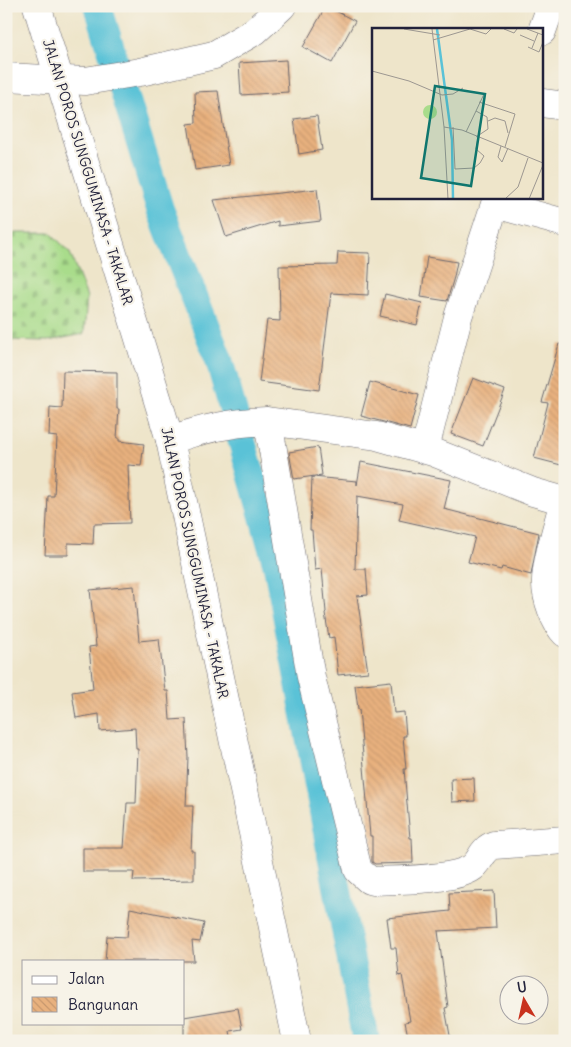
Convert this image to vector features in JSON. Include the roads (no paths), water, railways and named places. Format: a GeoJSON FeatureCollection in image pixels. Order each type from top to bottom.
{"type":"FeatureCollection","features":[{"type":"Feature","properties":{"kind":"main road","name":"JALAN POROS SUNGGUMINASA - TAKALAR"},"geometry":{"type":"LineString","coordinates":[[37,6],[72,80],[98,210],[182,435],[296,1041]]}},
{"type":"Feature","properties":{"kind":"main road"},"geometry":{"type":"LineString","coordinates":[[6,77],[72,80],[140,72],[214,55],[255,31],[282,6]]}},
{"type":"Feature","properties":{"kind":"main road"},"geometry":{"type":"LineString","coordinates":[[543,28],[551,6]]}},
{"type":"Feature","properties":{"kind":"main road"},"geometry":{"type":"LineString","coordinates":[[544,102],[565,106]]}},
{"type":"Feature","properties":{"kind":"main road"},"geometry":{"type":"LineString","coordinates":[[424,449],[458,317],[496,201],[565,223]]}},
{"type":"Feature","properties":{"kind":"main road"},"geometry":{"type":"LineString","coordinates":[[182,435],[258,421],[377,436],[424,449],[558,496],[546,584],[552,612],[560,628],[565,633]]}},
{"type":"Feature","properties":{"kind":"main road"},"geometry":{"type":"LineString","coordinates":[[258,421],[272,444],[311,677],[358,870],[369,880],[374,881],[458,875],[477,864],[487,848],[494,845],[565,840]]}},
{"type":"Feature","properties":{"kind":"waterway"},"geometry":{"type":"LineString","coordinates":[[98,6],[160,209],[219,360],[277,566],[366,1041]]}}]}
